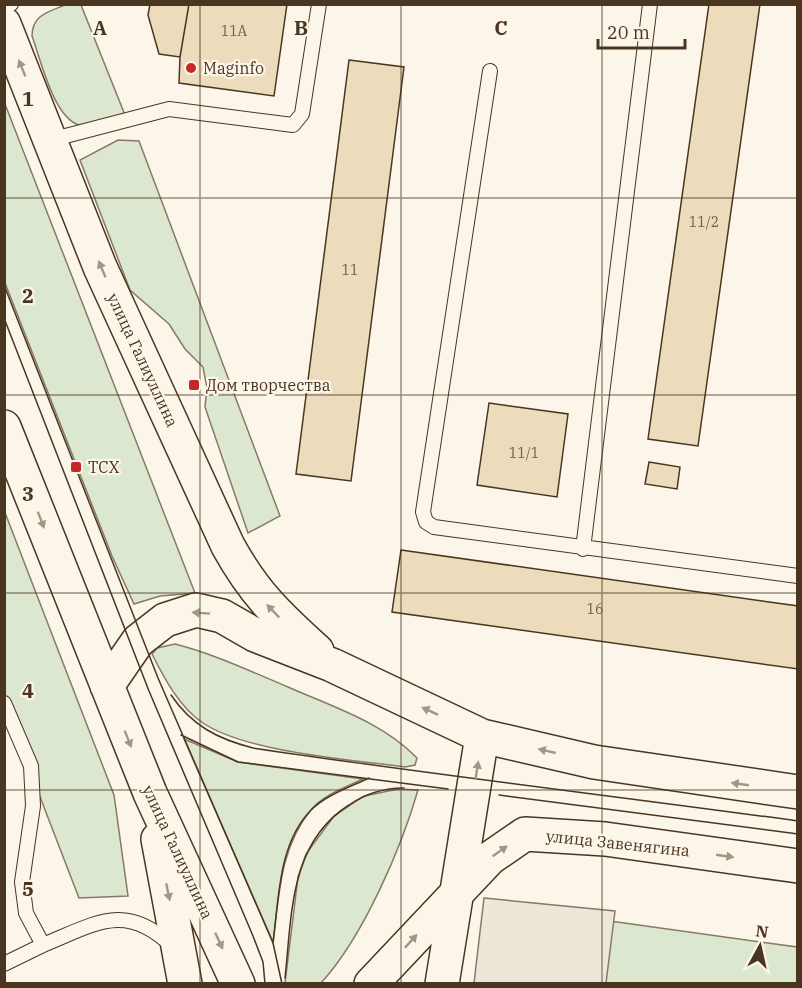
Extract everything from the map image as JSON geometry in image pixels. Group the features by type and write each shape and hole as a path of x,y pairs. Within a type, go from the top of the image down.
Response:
{"main road":[{"name":"улица Галиуллина","path":"4,24 100,267 228,546 247,580 272,611 332,665"},
{"name":"улица Галиуллина","path":"4,427 150,793 238,984"},
{"name":"улица Галиуллина","path":"107,686 138,641 165,620 196,610 222,616 255,635 332,665 482,736"},
{"path":"442,984 482,736 594,762 798,792"},
{"path":"150,793 183,969"},
{"name":"улица Завенягина","path":"458,890 490,858 525,834 605,839 798,866"},
{"path":"371,984 458,890"}],"lane":[{"path":"4,7 11,4"},
{"path":"50,140 169,109 288,125 297,123 302,114 319,4"},
{"path":"583,549 651,4"},
{"path":"490,71 423,517 434,527 583,549 798,576"},
{"path":"4,703 31,766 33,806 22,882 26,913 43,945"},
{"path":"4,964 97,923 120,920 139,922 158,933 183,969"}],"green space":[{"path":"65,5 81,5 125,115 84,126 74,123 57,103 50,90 32,36 35,23 42,15"},
{"path":"5,104 195,593 160,596 134,604 112,556 5,283"},
{"path":"118,140 139,141 280,516 248,533 205,407 207,388 203,367 185,349 169,324 130,290 80,160"},
{"path":"4,510 114,795 128,896 79,898 5,706"},
{"path":"175,644 232,663 356,716 403,745 417,758 415,765 405,767 329,758 272,748 222,733 203,723 187,709 173,692 152,654 157,648"},
{"path":"184,739 238,762 363,779 322,800 301,824 287,856 279,890 273,942"},
{"path":"398,789 418,790 402,839 366,917 337,964 321,983 285,983 298,877 306,854 334,816 364,796"},
{"path":"610,921 797,947 797,983 602,984"}],"shaded area":[{"path":"484,898 615,911 606,983 474,983"}],"building":[{"path":"150,4 189,4 180,57 159,54 148,15"},
{"path":"189,4 287,4 274,96 179,83 180,57"},
{"path":"709,4 760,4 698,446 648,439"},
{"path":"349,60 404,67 351,481 296,474"},
{"path":"489,403 568,414 557,497 477,485"},
{"path":"649,462 680,467 677,489 645,484"},
{"path":"401,550 798,606 798,669 392,612"}],"tram line":[{"path":"4,285 158,678 273,943 282,984"},
{"path":"4,318 149,691 253,936 263,962 265,984"},
{"path":"171,695 188,715 207,730 253,748 798,821"},
{"path":"181,735 238,762 448,789"},
{"path":"273,943 286,855 300,824 311,810 324,800 369,778"},
{"path":"285,978 297,882 304,860 315,839 329,821 355,801 382,790 404,788"},
{"path":"499,795 798,834"}],"place":[{"name":"Maginfo","path":"191,68"},
{"name":"Дом творчества","path":"194,385"},
{"name":"ТСХ","path":"76,467"}]}
